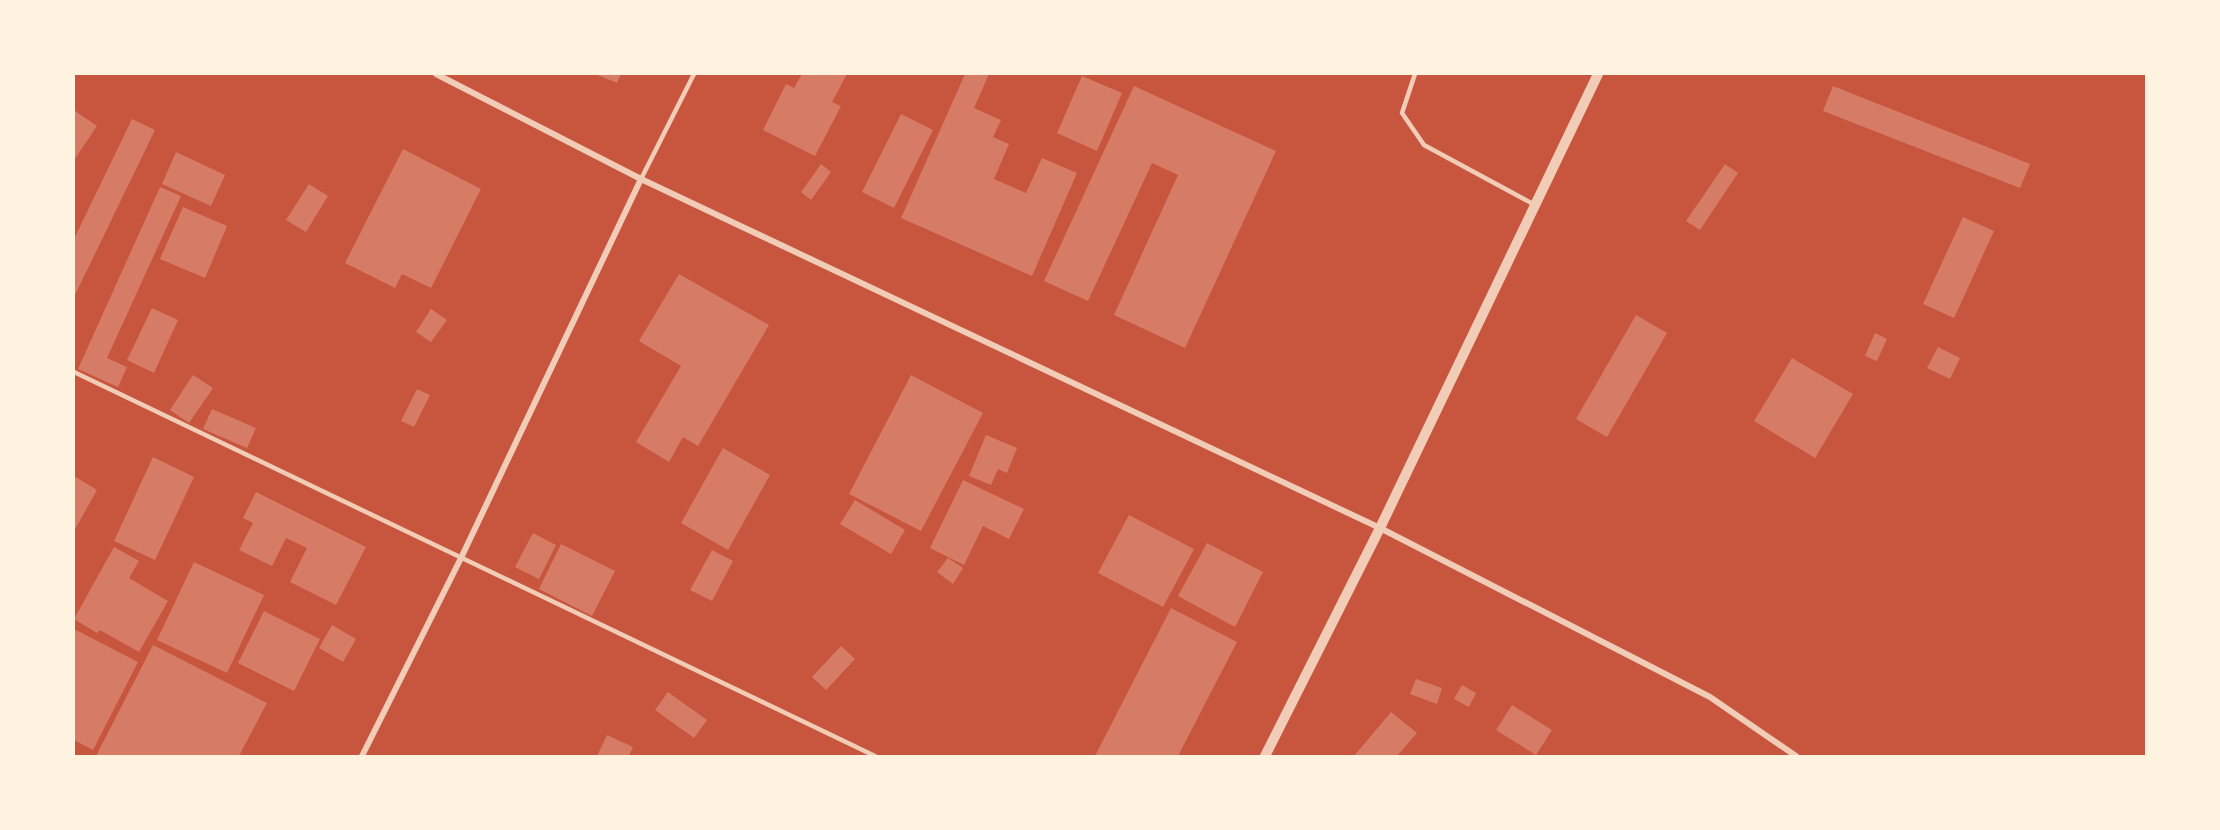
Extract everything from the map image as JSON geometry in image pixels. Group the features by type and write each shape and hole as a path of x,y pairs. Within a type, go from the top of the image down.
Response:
{"street":[{"path":"436,74 641,179 1380,528 1710,697 1796,756"},
{"path":"1265,756 1380,528 1598,74"},
{"path":"362,756 461,558 641,179"}],"lane":[{"path":"641,179 694,74"},
{"path":"1415,74 1402,113 1424,145 1535,205"},
{"path":"74,372 876,756"}],"building":[{"path":"595,74 621,74 617,83"},
{"path":"802,74 847,74 832,102 841,106 815,156 763,130 786,84 794,88"},
{"path":"965,74 989,74 974,108 1001,120 993,137 1009,144 994,179 1026,193 1042,158 1077,173 1032,276 901,218"},
{"path":"1082,76 1122,93 1097,151 1057,133"},
{"path":"1134,86 1276,151 1185,348 1114,315 1178,175 1152,163 1088,301 1044,281"},
{"path":"1833,86 2030,164 2020,188 1823,111"},
{"path":"74,110 97,126 74,160"},
{"path":"901,114 933,130 894,208 862,192"},
{"path":"132,119 155,130 74,297 74,239"},
{"path":"403,149 481,189 431,288 402,274 395,288 345,263"},
{"path":"176,152 225,175 211,206 162,184"},
{"path":"821,164 831,172 811,200 801,192"},
{"path":"1725,164 1738,173 1700,230 1686,221"},
{"path":"309,184 328,196 306,232 286,220"},
{"path":"160,187 181,196 107,358 127,367 118,387 78,369"},
{"path":"183,207 227,226 205,278 160,259"},
{"path":"1963,217 1994,231 1954,318 1923,304"},
{"path":"679,274 769,325 698,446 683,437 669,462 636,442 681,366 639,341"},
{"path":"152,308 178,320 154,373 127,360"},
{"path":"431,309 447,320 431,342 416,332"},
{"path":"1636,315 1667,333 1607,437 1576,419"},
{"path":"1875,333 1887,339 1877,361 1865,356"},
{"path":"1938,347 1960,358 1950,379 1927,368"},
{"path":"1792,358 1853,394 1815,458 1754,421"},
{"path":"193,375 213,388 189,423 170,410"},
{"path":"911,375 983,413 921,531 849,494"},
{"path":"417,389 430,395 414,427 401,421"},
{"path":"212,409 256,428 247,448 203,429"},
{"path":"986,435 1017,448 1007,473 998,469 991,485 969,476"},
{"path":"723,448 770,475 728,550 681,523"},
{"path":"153,457 194,477 155,560 114,541"},
{"path":"74,476 97,490 74,531"},
{"path":"963,480 1024,509 1009,539 983,526 964,565 930,548"},
{"path":"256,492 366,547 336,605 290,582 307,548 286,538 272,566 239,550 253,523 243,518"},
{"path":"855,500 905,530 891,554 840,524"},
{"path":"1129,515 1194,549 1163,607 1098,573"},
{"path":"533,533 556,545 539,579 515,567"},
{"path":"1207,543 1263,572 1235,627 1178,596"},
{"path":"561,544 615,571 592,616 539,589"},
{"path":"114,547 139,561 129,578 168,601 139,652 100,630 97,633 74,619"},
{"path":"712,550 733,561 712,601 690,590"},
{"path":"948,558 963,568 953,584 937,572"},
{"path":"194,562 264,595 227,673 157,640"},
{"path":"1171,608 1237,642 1178,756 1095,756"},
{"path":"264,611 320,639 294,691 238,663"},
{"path":"332,625 356,639 343,662 319,648"},
{"path":"74,629 138,662 93,750 74,740"},
{"path":"153,645 267,703 239,756 96,756"},
{"path":"841,646 855,659 826,690 812,677"},
{"path":"1416,679 1442,688 1437,704 1410,694"},
{"path":"1462,685 1476,693 1469,707 1454,699"},
{"path":"668,692 707,720 694,738 655,710"},
{"path":"1512,705 1552,730 1536,755 1496,730"},
{"path":"1391,712 1417,733 1397,756 1354,756"},
{"path":"607,735 633,747 629,756 597,756"}]}
